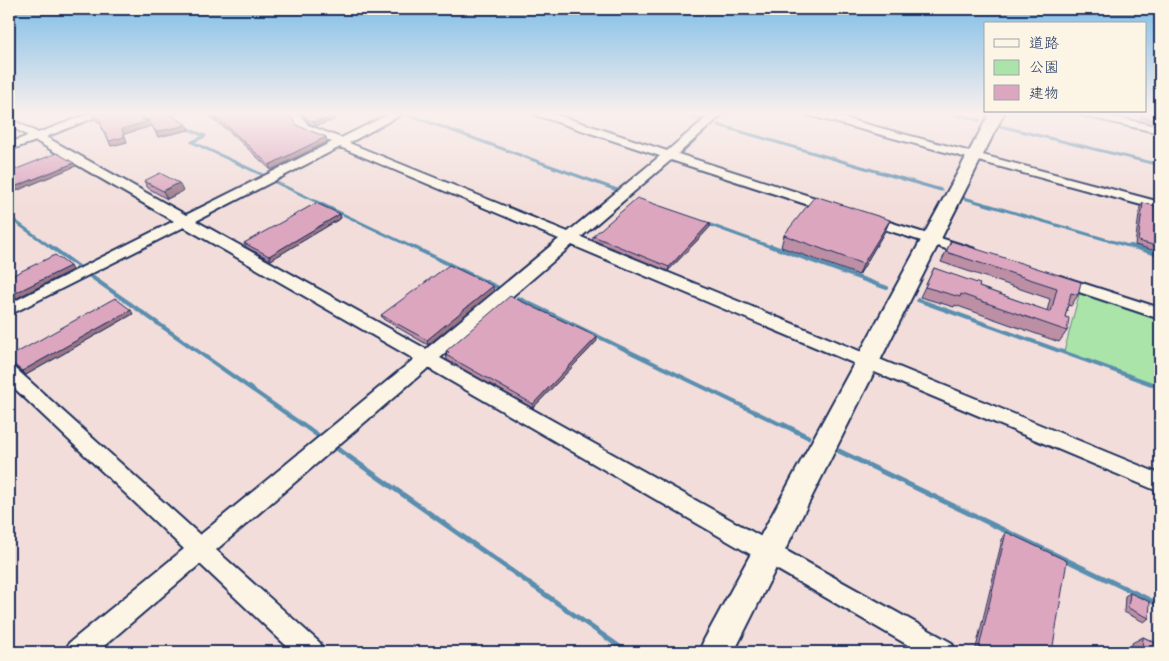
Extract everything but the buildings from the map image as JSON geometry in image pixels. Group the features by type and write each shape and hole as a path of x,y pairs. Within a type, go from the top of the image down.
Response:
{"street":[{"path":"49,144 943,652"},
{"path":"9,310 336,144"},
{"path":"344,144 1160,483"},
{"path":"635,144 985,257"},
{"path":"78,652 203,553 427,359 570,238 686,144"},
{"path":"927,144 1160,206"},
{"path":"716,652 980,144"},
{"path":"1050,278 1160,314"},
{"path":"9,374 311,652"}],"green space":[{"path":"1080,291 1160,318 1160,387 1064,352"}],"waterway":[{"path":"196,144 265,176"},
{"path":"489,144 620,191"},
{"path":"783,144 941,190"},
{"path":"1073,144 1160,165"},
{"path":"273,181 414,248"},
{"path":"964,198 1135,248"},
{"path":"9,217 52,248"},
{"path":"705,223 774,248"},
{"path":"50,246 79,267"},
{"path":"411,246 503,290"},
{"path":"771,246 887,288"},
{"path":"1131,246 1160,255"},
{"path":"89,275 304,426"},
{"path":"518,298 784,426"},
{"path":"918,300 1160,387"},
{"path":"302,424 323,439"},
{"path":"782,424 808,437"},
{"path":"338,449 627,652"},
{"path":"839,451 1160,605"}]}
